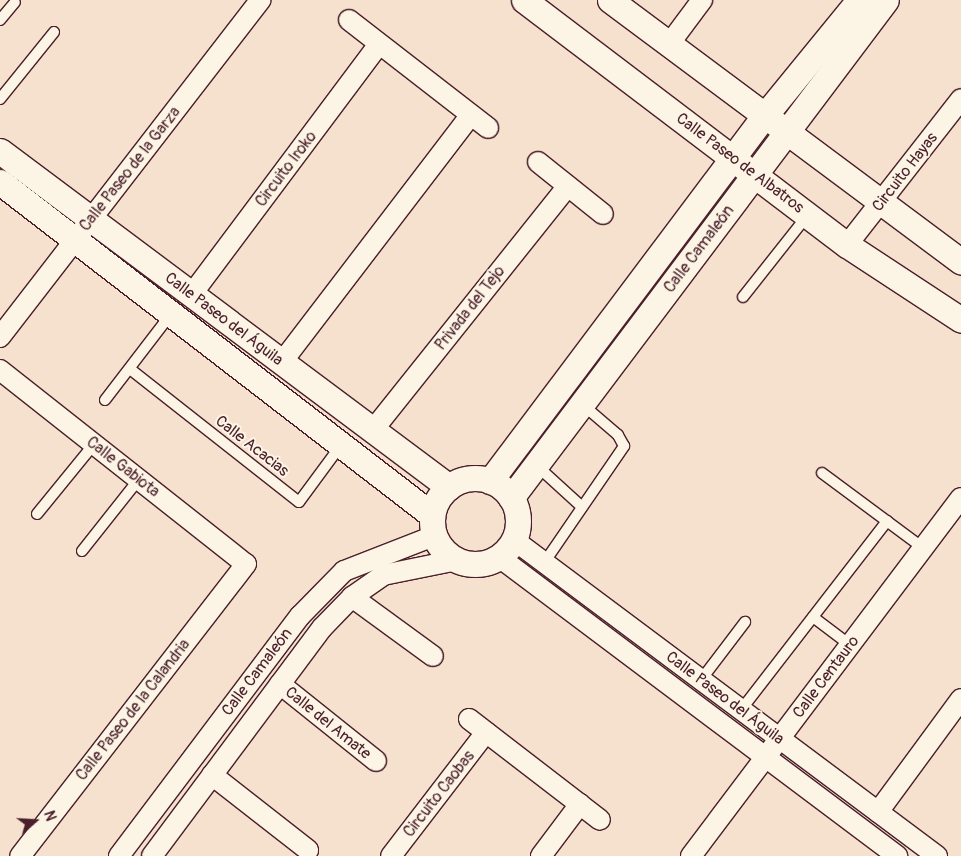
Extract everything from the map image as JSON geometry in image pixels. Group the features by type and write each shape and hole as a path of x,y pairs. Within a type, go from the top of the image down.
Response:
{"street":[{"name":"Calle Paseo de la Garza","path":"0,337 260,0"},
{"name":"Calle Paseo de Albatros","path":"524,0 848,245 961,320"},
{"path":"610,0 884,200 961,262"},
{"path":"670,44 702,0"},
{"name":"Calle Camaleón","path":"490,480 766,114 859,0"},
{"name":"Calle Camaleón","path":"511,498 886,0"},
{"path":"349,20 488,128"},
{"name":"Circuito Iroko","path":"192,294 380,44"},
{"name":"Circuito Hayas","path":"848,245 961,99"},
{"path":"282,362 471,115"},
{"name":"Calle Paseo del Águila","path":"0,151 449,487"},
{"path":"538,162 603,214"},
{"name":"Calle Paseo del Águila","path":"0,182 76,238 342,444 433,525"},
{"name":"Privada del Tejo","path":"373,430 568,186"},
{"name":"Calle Gabiota","path":"0,370 246,564"},
{"path":"468,478 490,480 511,498 518,519 506,549 478,564 457,560 433,525 449,487 468,478"},
{"name":"Calle Centauro","path":"691,856 961,498"},
{"name":"Calle Camaleón","path":"119,856 306,610 344,572 433,525"},
{"name":"Calle Paseo del Águila","path":"506,549 544,563 937,856"},
{"name":"Calle Paseo del Águila","path":"506,549 765,756 897,856"},
{"name":"Calle Camaleón","path":"152,856 322,628 352,597 383,575 457,560"},
{"name":"Calle Paseo de la Calandria","path":"20,856 246,564"},
{"path":"352,597 433,656"},
{"name":"Calle del Amate","path":"280,684 376,762"},
{"path":"878,812 961,699"},
{"path":"469,719 600,820"},
{"name":"Circuito Caobas","path":"391,856 486,732"},
{"path":"212,775 308,850"},
{"path":"540,856 580,804"}],"lane":[{"path":"0,20 15,2"},
{"path":"0,99 54,32"},
{"path":"743,297 808,215"},
{"path":"105,400 172,313"},
{"name":"Calle Acacias","path":"130,369 299,502 342,444"},
{"path":"544,563 624,446 618,435 582,404"},
{"path":"37,514 94,444"},
{"path":"536,465 582,507"},
{"path":"822,473 923,548"},
{"path":"82,551 138,479"},
{"path":"741,710 887,521"},
{"path":"813,617 850,645"},
{"path":"701,680 745,622"}]}
